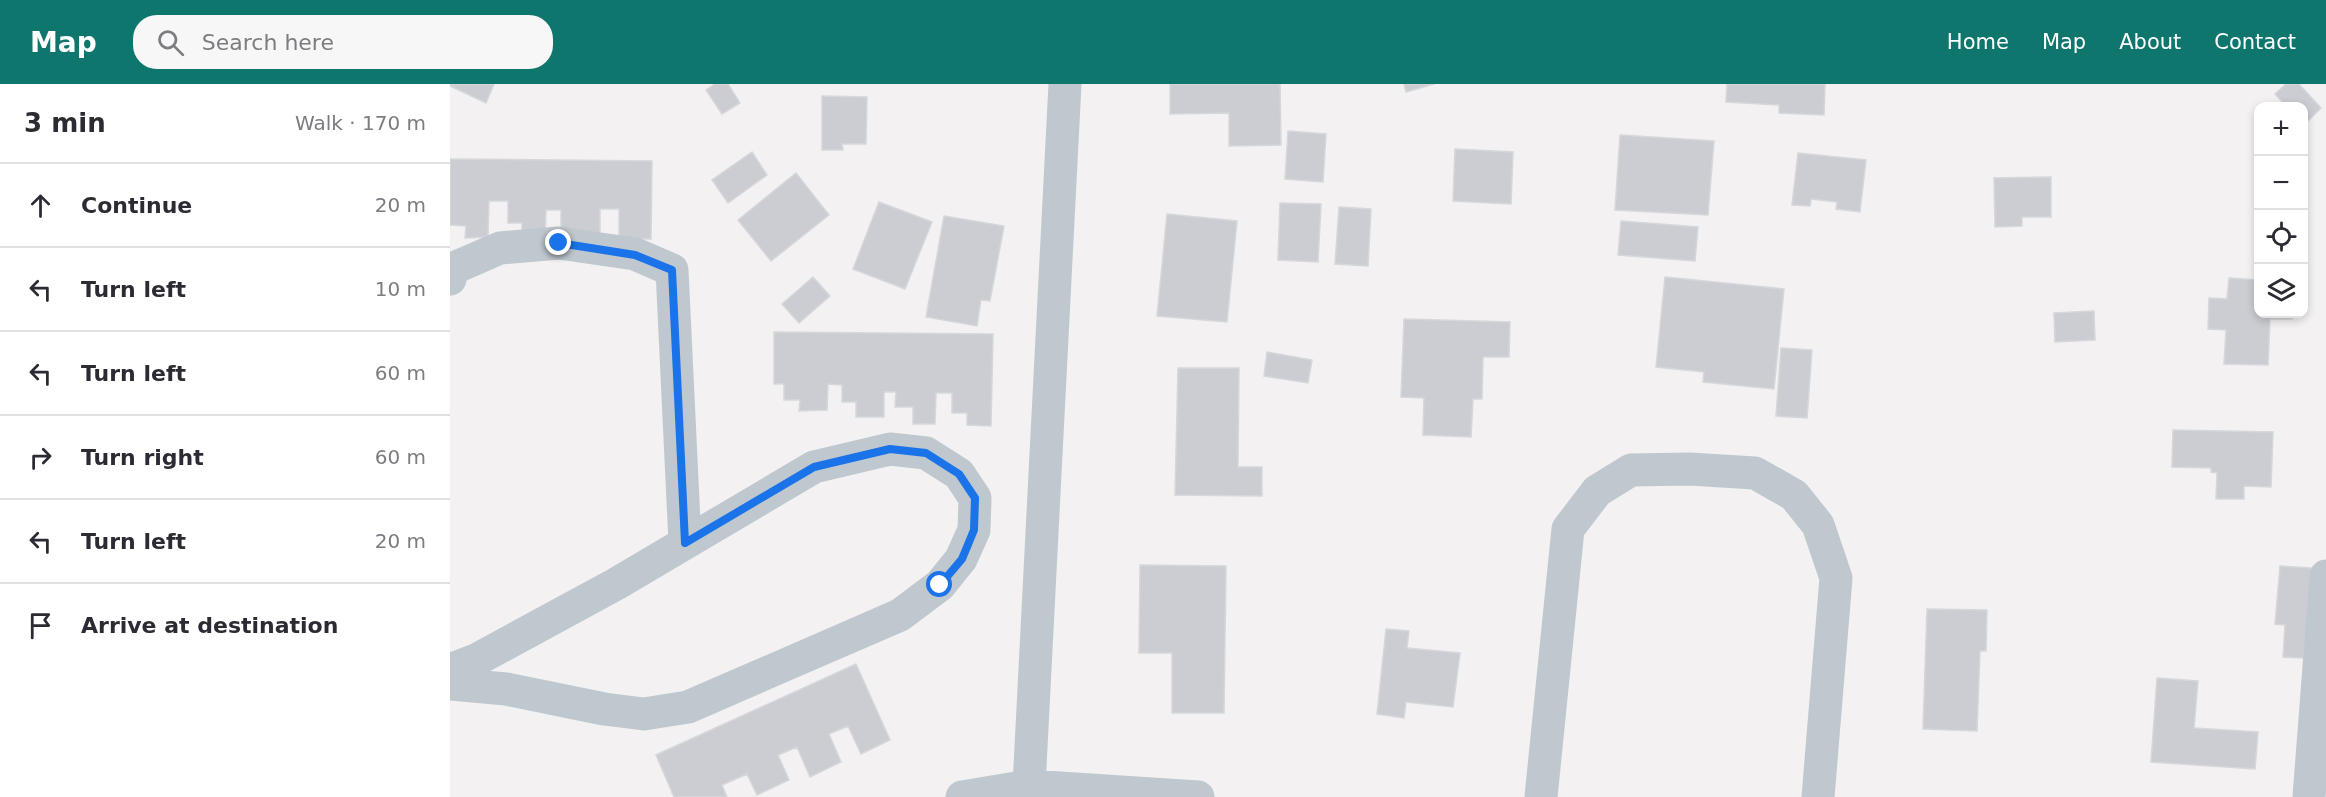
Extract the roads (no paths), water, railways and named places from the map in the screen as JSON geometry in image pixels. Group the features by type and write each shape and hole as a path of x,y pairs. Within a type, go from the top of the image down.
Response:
{"street":[{"path":"1029,786 1065,84"},
{"path":"450,279 453,269 500,248 559,243 635,255 672,270 685,543"},
{"path":"450,670 476,660 685,543 814,467 890,449 926,453 959,474 975,498 974,530 962,559 940,585 900,615 687,707 644,714 604,709 506,689 450,684"},
{"path":"1541,797 1568,529 1597,491 1631,470 1689,469 1755,473 1794,495 1818,525 1836,578 1818,797"},
{"path":"2309,797 2326,576"},
{"path":"962,797 1029,786 1198,797"}]}
